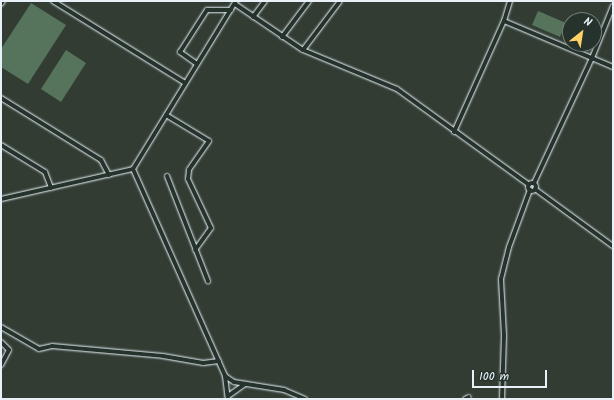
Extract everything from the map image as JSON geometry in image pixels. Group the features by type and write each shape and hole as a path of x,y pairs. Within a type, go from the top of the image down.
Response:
{"street":[{"path":"53,1 185,84"},
{"path":"254,17 265,1"},
{"path":"282,37 309,1"},
{"path":"454,132 504,21 510,1"},
{"path":"1,199 132,169 236,2 254,17 303,50 397,89 454,132 529,185 533,190 613,246"},
{"path":"303,50 337,2"},
{"path":"502,399 502,274 509,247 533,190 534,183 592,58 613,6"},
{"path":"197,64 180,52 207,10 231,10"},
{"path":"504,21 613,67"},
{"path":"1,98 101,160 108,175"},
{"path":"166,115 209,141 189,170 188,179 211,228 195,250"},
{"path":"1,145 45,172 50,188"},
{"path":"132,169 219,361 225,376 228,398"},
{"path":"167,176 208,281"},
{"path":"529,185 534,183"},
{"path":"1,327 39,349 52,346 163,356 203,363 219,361"},
{"path":"1,342 9,350 1,365"},
{"path":"225,376 246,384 284,390 305,399"},
{"path":"228,398 246,384"}],"green space":[{"path":"31,3 66,25 28,84 1,67 1,49"},
{"path":"538,11 562,21 562,32 560,37 532,25"},
{"path":"66,50 86,63 61,102 41,89"}]}
